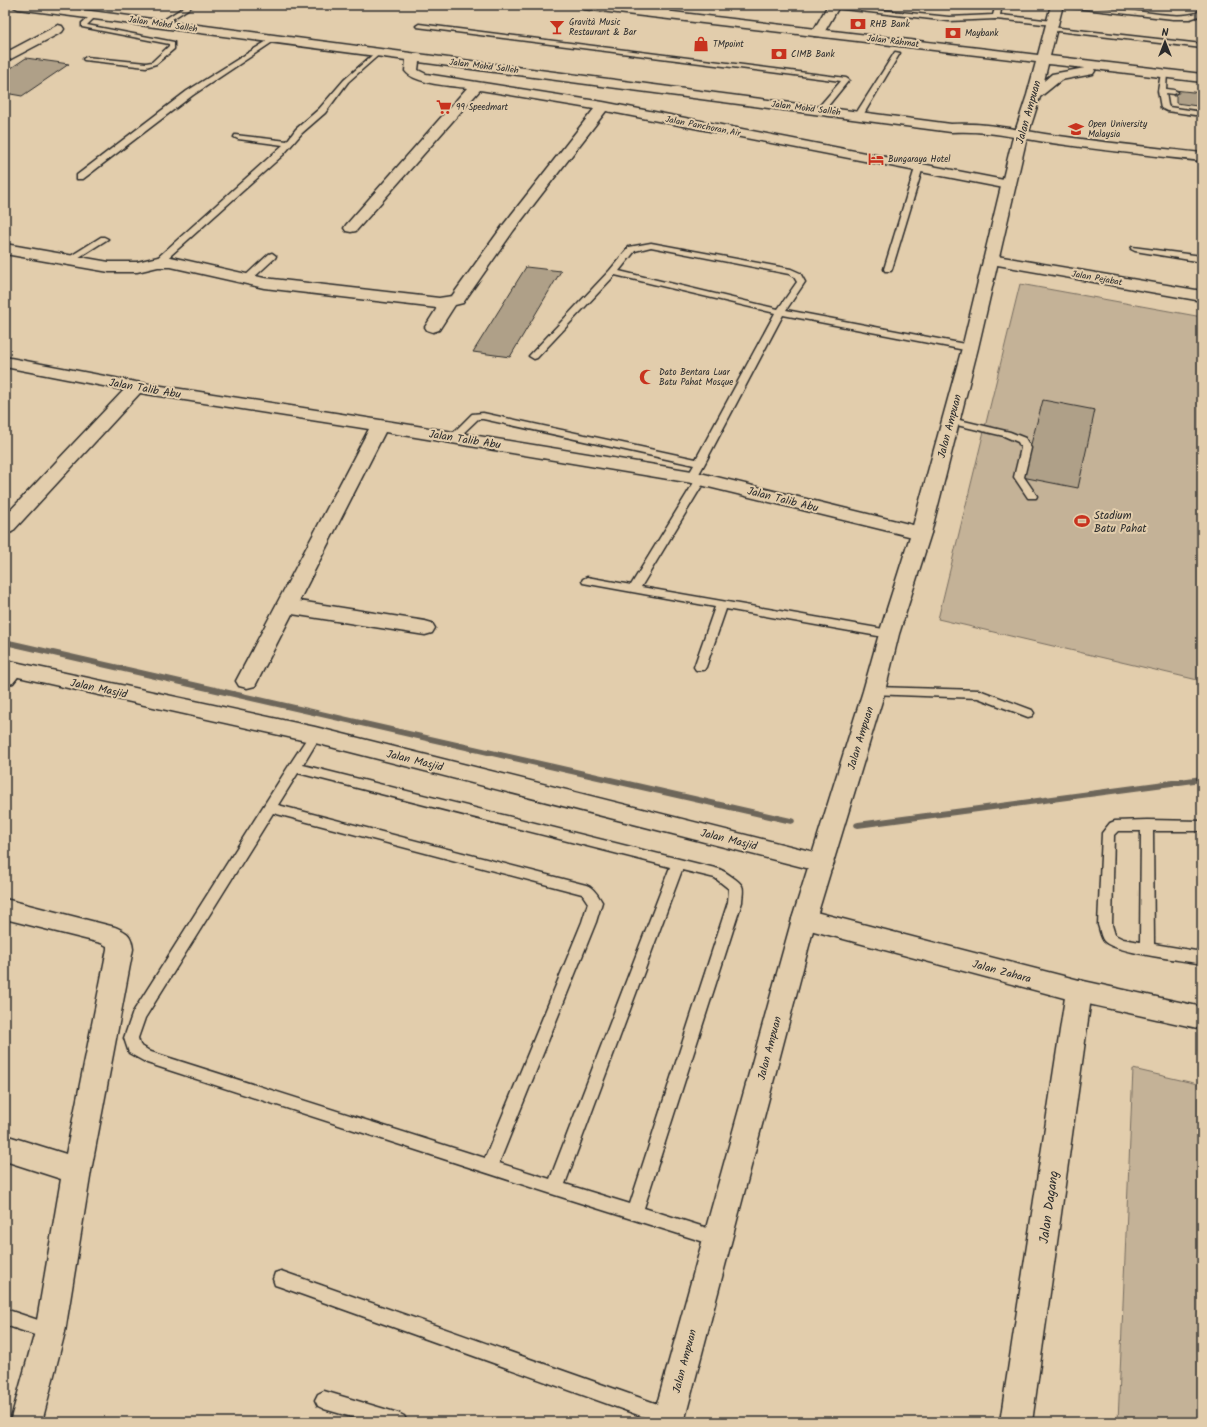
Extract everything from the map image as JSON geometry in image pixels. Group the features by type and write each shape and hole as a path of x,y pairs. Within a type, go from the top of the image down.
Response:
{"street":[{"name":"Jalan Mohd Salleh","path":"18,5 92,11 161,24 859,115 951,128 964,134 1043,138 1202,157"},
{"name":"Jalan Rahmat","path":"583,5 665,10 818,32 1202,70"},
{"path":"818,32 834,5"},
{"name":"Jalan Ampuan","path":"675,1420 717,1238 804,919 874,692 889,634 921,533 970,348 1021,137 1058,5"},
{"path":"5,58 58,29"},
{"name":"Jalan Rahmat","path":"1044,55 1202,78"},
{"name":"Jalan Panchoran Air","path":"413,57 411,71 415,74 603,106 1009,185"},
{"path":"1034,95 1057,77 1073,73 1095,70 1164,73"},
{"path":"351,228 477,85"},
{"path":"5,249 70,259 109,267 126,268 158,262 171,262 264,283 396,299 439,303 449,302 457,300 509,227 603,106"},
{"name":"Jalan Pejabat","path":"991,260 1202,296"},
{"path":"433,327 449,302"},
{"name":"Jalan Talib Abu","path":"5,362 136,387 454,437 698,473 921,533"},
{"path":"5,528 136,387"},
{"path":"247,681 380,425"},
{"path":"286,606 425,628"},
{"name":"Jalan Masjid","path":"8,671 315,735 822,863"},
{"path":"5,909 106,934 119,940 120,949 77,1171 50,1332 26,1422"},
{"name":"Jalan Zahara","path":"804,919 1079,991 1202,1018"},
{"name":"Jalan Dagang","path":"1016,1422 1079,991"},
{"path":"5,1148 77,1171"}],"lane":[{"path":"161,24 191,5"},
{"path":"780,5 790,5"},
{"path":"834,5 949,19 996,17 1202,46"},
{"path":"996,17 1000,5"},
{"path":"1066,5 1190,18 1200,14 1202,10"},
{"path":"86,59 146,66 154,63 171,49 172,46 172,43 164,41 84,26 92,11"},
{"path":"419,26 846,80 820,110"},
{"path":"80,177 190,93 274,39"},
{"path":"158,262 280,153 288,143 322,111 346,81 379,52"},
{"path":"859,115 897,53"},
{"path":"1164,73 1162,91 1164,106 1167,109 1202,114"},
{"path":"1162,91 1174,92"},
{"path":"238,137 288,143"},
{"path":"888,269 919,167"},
{"path":"70,259 104,239"},
{"path":"534,356 632,249 651,245 791,272 797,276 801,282 780,312 698,473 635,588"},
{"path":"1135,249 1202,259"},
{"path":"247,279 272,256"},
{"path":"612,272 780,312 970,348"},
{"path":"454,437 475,416 483,416 698,473"},
{"path":"950,422 1007,434 1022,440 1026,448 1019,477 1032,496"},
{"path":"587,580 889,634"},
{"path":"700,667 722,604"},
{"path":"874,692 979,694 1028,713"},
{"path":"315,735 138,1016 131,1038 134,1049 147,1057 489,1167 717,1238"},
{"path":"294,767 719,874 736,888 736,902 635,1212"},
{"path":"269,807 586,890 595,902 589,922 489,1167"},
{"path":"1147,825 1147,949"},
{"path":"1202,826 1115,826 1108,833 1105,925 1109,938 1120,944 1202,958"},
{"path":"556,1188 678,864"},
{"path":"281,1279 675,1420"},
{"path":"5,1317 50,1332"},
{"path":"324,1400 398,1422"}],"shaded area":[{"name":"Stadium Batu Pahat","path":"1020,284 1202,317 1202,681 938,619"},
{"path":"1133,1069 1202,1085 1202,1422 1118,1422"}],"building":[{"path":"26,58 69,64 22,96 5,93 5,72"},
{"path":"1174,90 1202,93 1202,99 1198,98 1197,106 1176,103 1176,96 1173,96"},
{"path":"526,267 561,271 510,357 473,352"},
{"path":"1043,400 1095,410 1078,488 1022,477"}],"waterway":[{"path":"5,642 791,821"},
{"path":"858,825 1202,779"}],"place":[{"name":"RHB Bank","path":"858,24"},
{"name":"Gravità Music Restaurant & Bar","path":"557,27"},
{"name":"Maybank","path":"953,33"},
{"name":"TMpoint","path":"701,44"},
{"name":"CIMB Bank","path":"779,54"},
{"name":"99 Speedmart","path":"444,107"},
{"name":"Open University Malaysia","path":"1076,129"},
{"name":"Bungaraya Hotel","path":"876,159"},
{"name":"Dato Bentara Luar Batu Pahat Mosque","path":"647,377"},
{"name":"Stadium Batu Pahat","path":"1082,521"}]}
